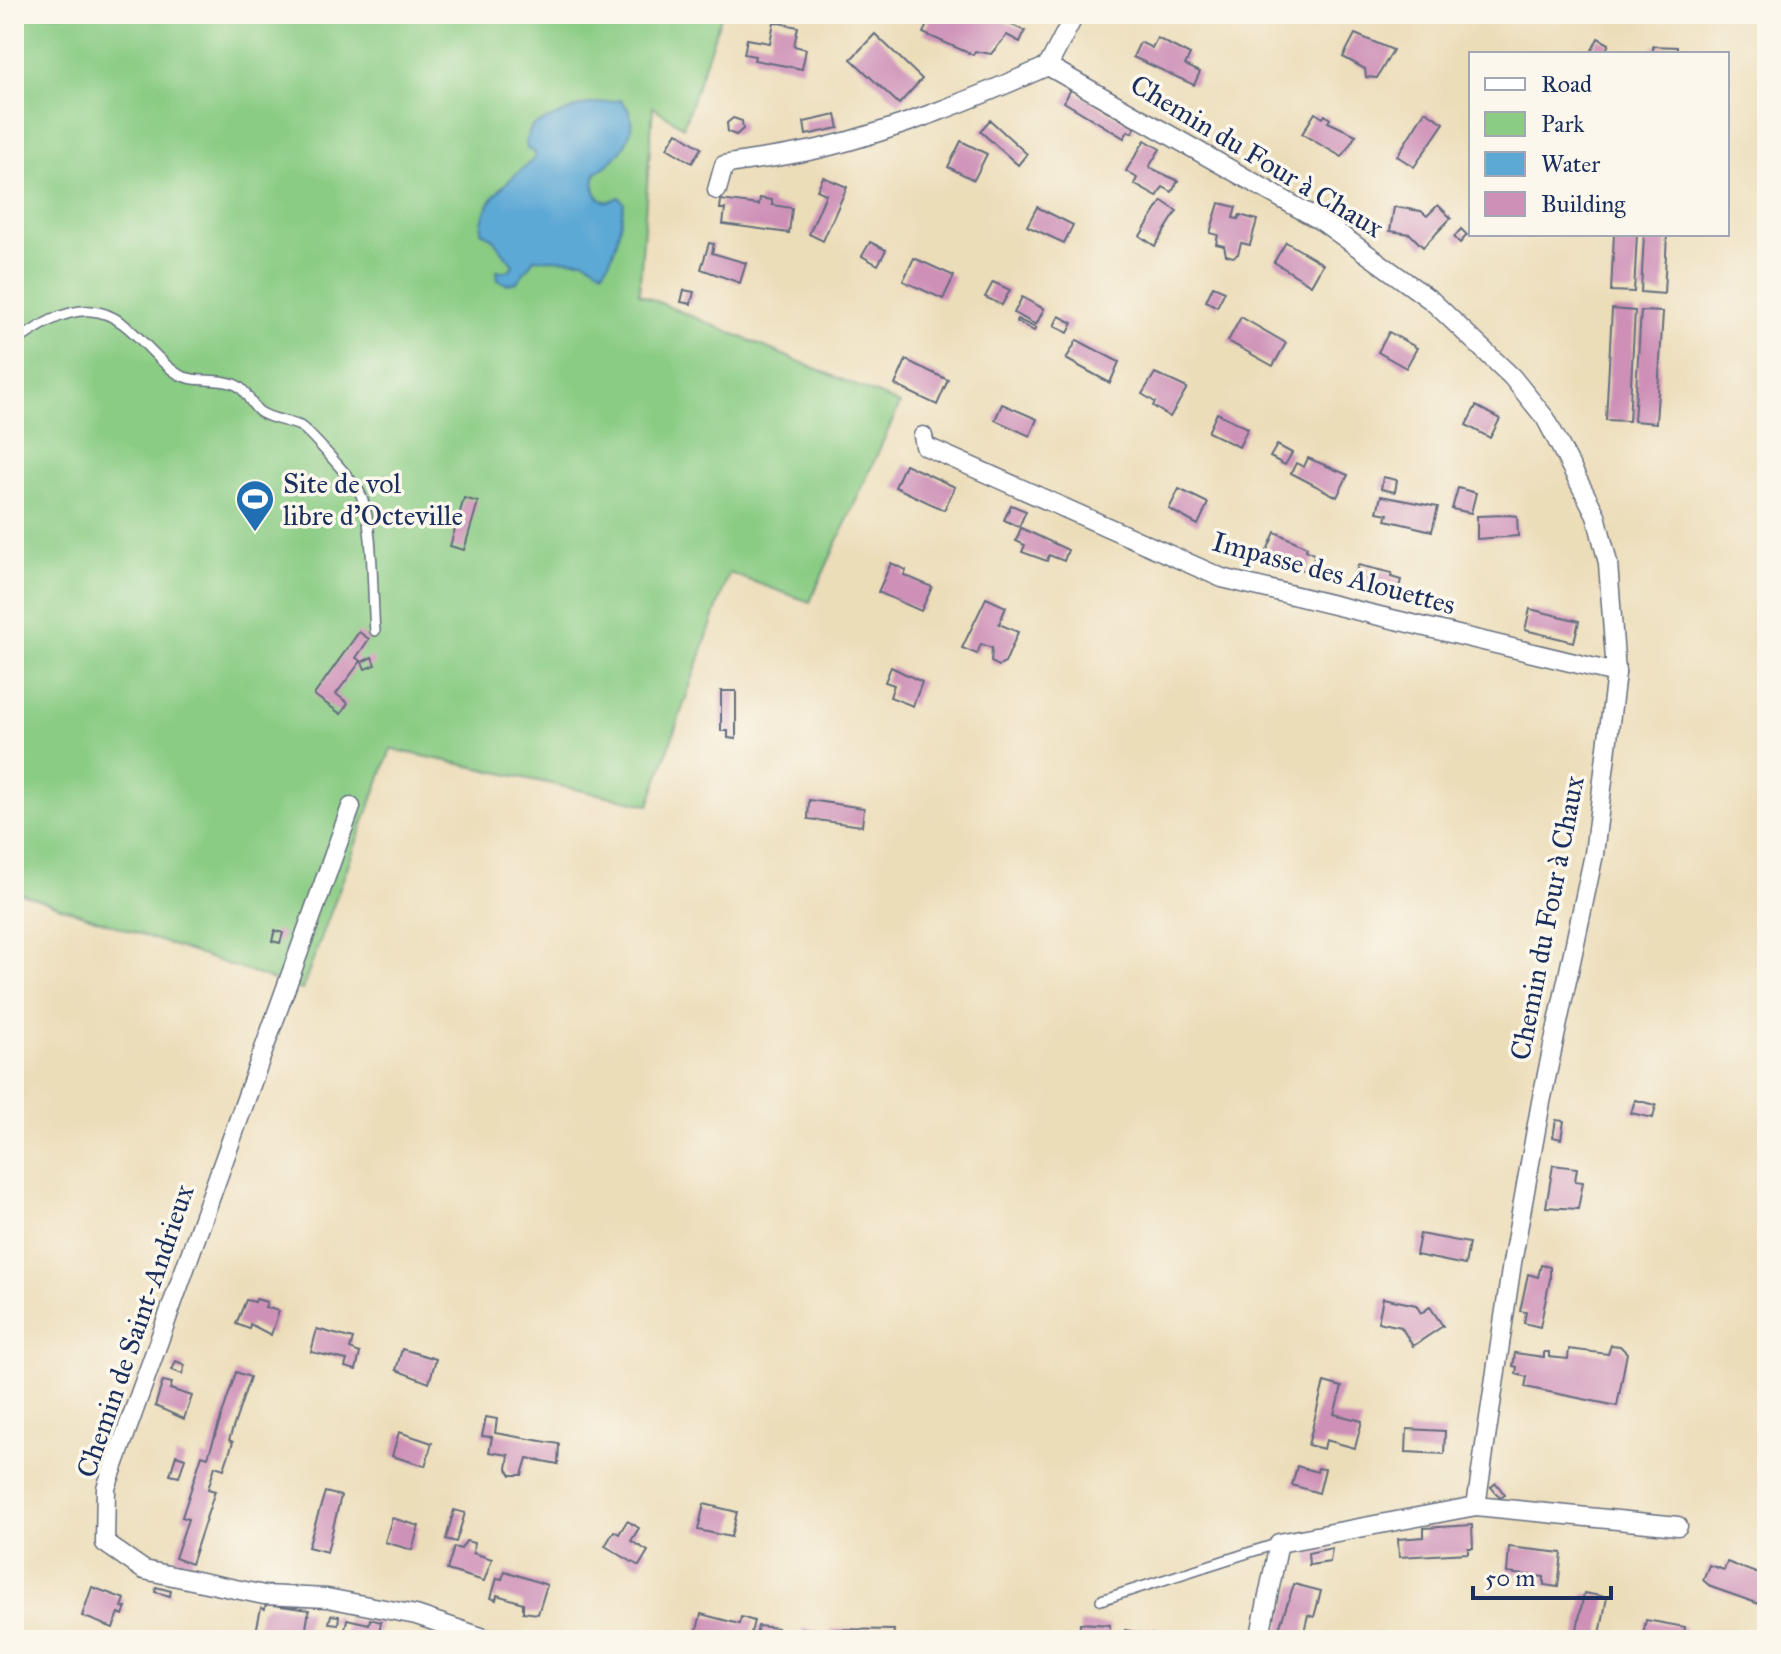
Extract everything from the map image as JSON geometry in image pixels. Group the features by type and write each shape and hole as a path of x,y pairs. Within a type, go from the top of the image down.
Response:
{"street":[{"path":"717,190 724,165 821,148 897,125 974,99 1048,66 1075,14"},
{"name":"Chemin du Four à Chaux","path":"1048,66 1323,222 1432,301 1512,377 1546,419 1596,515 1608,563 1616,673 1594,854 1541,1102 1512,1263 1476,1506"},
{"name":"Impasse des Alouettes","path":"923,436 925,446 1222,578 1616,673"},
{"name":"Chemin de Saint-Andrieux","path":"351,807 106,1488 105,1543 144,1570 252,1593 327,1598 416,1615 490,1640"},
{"path":"1259,1640 1279,1543 1476,1506 1678,1526"}],"lane":[{"path":"14,343 43,324 70,313 89,310 104,313 127,328 177,374 188,379 234,383 245,390 260,411 303,427 351,478 362,496 367,515 375,631"},
{"path":"1101,1600 1279,1543"}],"green space":[{"path":"14,14 722,14 683,127 653,107 639,294 900,404 810,602 729,573 649,805 391,749 302,990 14,891"}],"water":[{"path":"621,100 631,120 627,141 614,159 596,172 594,182 599,197 608,202 619,197 624,203 615,247 608,264 603,271 584,260 534,259 517,282 507,284 498,280 497,271 509,271 513,265 492,238 481,231 483,219 492,199 535,158 535,152 527,149 526,140 532,126 583,105"}],"building":[{"path":"932,14 989,14 1025,31 1020,42 1007,35 991,54 975,51 973,55 923,33"},
{"path":"774,22 798,27 794,46 806,49 802,69 754,60 755,56 744,54 747,39 770,43"},
{"path":"875,34 922,79 899,104 851,59"},
{"path":"1355,34 1393,50 1377,78 1366,77 1365,69 1343,57"},
{"path":"1157,38 1190,55 1185,65 1200,72 1194,85 1133,57 1140,42 1152,48"},
{"path":"1598,38 1609,44 1605,52 1591,52"},
{"path":"1653,46 1677,47 1677,52 1653,52"},
{"path":"1071,89 1135,128 1132,133 1128,131 1124,138 1064,102"},
{"path":"1425,111 1444,123 1414,167 1397,156"},
{"path":"1315,113 1323,118 1325,115 1330,119 1328,122 1356,135 1342,157 1302,134"},
{"path":"836,115 839,128 806,135 804,122"},
{"path":"733,118 742,121 743,129 736,135 728,132 727,123"},
{"path":"990,120 1027,154 1018,165 980,131"},
{"path":"677,132 701,148 692,163 667,148"},
{"path":"1145,140 1160,149 1149,167 1178,181 1172,192 1163,187 1157,197 1134,184 1137,178 1126,171"},
{"path":"961,141 987,154 974,180 948,167"},
{"path":"823,177 847,187 823,241 809,234 826,194 817,190"},
{"path":"760,198 772,200 772,205 792,208 789,233 723,224 725,209 720,209 721,200 759,205"},
{"path":"1162,201 1177,211 1155,246 1140,236"},
{"path":"1219,203 1236,207 1233,218 1238,219 1240,215 1257,220 1250,245 1241,243 1238,254 1233,257 1226,255 1224,246 1216,244 1218,235 1210,233"},
{"path":"1438,205 1451,218 1423,247 1410,234 1390,231 1394,207 1421,211 1427,216"},
{"path":"1037,207 1073,225 1064,243 1027,226"},
{"path":"1461,229 1467,235 1460,243 1454,237"},
{"path":"1614,236 1637,236 1634,292 1611,291"},
{"path":"1644,236 1667,236 1664,294 1641,292"},
{"path":"870,242 886,250 878,265 862,256"},
{"path":"1286,242 1323,264 1311,285 1274,262"},
{"path":"709,243 714,244 712,253 746,263 740,283 701,269"},
{"path":"914,258 954,276 943,299 903,281"},
{"path":"993,282 1010,290 1002,305 985,297"},
{"path":"1213,286 1225,291 1217,307 1206,301"},
{"path":"684,290 694,292 691,304 681,302"},
{"path":"1022,297 1044,309 1036,325 1014,313"},
{"path":"1612,309 1635,311 1629,421 1606,420"},
{"path":"1641,311 1663,312 1656,423 1634,421"},
{"path":"1059,316 1073,323 1068,333 1054,326"},
{"path":"1241,317 1286,343 1273,366 1228,341"},
{"path":"1017,319 1036,328 1034,331"},
{"path":"1389,332 1417,348 1406,368 1378,352"},
{"path":"1077,340 1119,362 1110,383 1066,359"},
{"path":"906,360 948,380 937,405 895,385"},
{"path":"1155,373 1187,388 1170,417 1142,394"},
{"path":"1002,404 1037,419 1030,436 995,420"},
{"path":"1476,406 1500,419 1490,438 1466,425"},
{"path":"1217,413 1248,428 1239,447 1208,432"},
{"path":"1277,445 1292,453 1285,465 1270,457"},
{"path":"1308,458 1348,475 1337,497 1291,473 1296,463 1304,467"},
{"path":"905,464 955,487 944,510 895,487"},
{"path":"1383,477 1397,480 1395,492 1381,489"},
{"path":"1458,488 1476,493 1471,513 1452,509"},
{"path":"1179,489 1208,503 1198,525 1169,509"},
{"path":"1381,496 1438,507 1432,531 1386,520 1388,514 1377,512"},
{"path":"464,498 478,502 464,550 450,546"},
{"path":"1011,505 1026,511 1019,527 1004,520"},
{"path":"1477,516 1517,516 1518,536 1477,539"},
{"path":"1021,528 1068,550 1064,561 1049,555 1047,561 1022,552 1025,545 1016,541"},
{"path":"1275,532 1307,547 1306,550 1315,555 1307,572 1266,553"},
{"path":"891,563 906,570 904,575 932,587 921,611 878,592"},
{"path":"1358,565 1392,573 1391,577 1401,580 1396,599 1352,588"},
{"path":"986,598 1006,607 999,624 1018,632 1005,663 999,666 991,662 992,648 981,644 977,654 962,648"},
{"path":"1530,609 1579,621 1574,642 1525,630"},
{"path":"359,632 369,639 356,658 361,661 336,694 348,703 341,714 314,695"},
{"path":"372,657 375,665 365,669 362,662"},
{"path":"891,667 922,682 913,706 890,697 894,685 885,682"},
{"path":"721,691 736,691 736,739 728,738 728,731 721,731"},
{"path":"809,800 864,808 862,826 808,819"},
{"path":"275,930 283,933 280,943 272,941"},
{"path":"1635,1100 1656,1105 1653,1118 1631,1113"},
{"path":"1556,1120 1564,1121 1561,1139 1553,1137"},
{"path":"1553,1165 1577,1168 1575,1181 1583,1182 1578,1209 1546,1207"},
{"path":"1420,1234 1469,1243 1465,1265 1416,1255"},
{"path":"1541,1265 1550,1267 1550,1279 1540,1327 1524,1323 1526,1312 1520,1311 1528,1274 1538,1277"},
{"path":"1383,1298 1416,1305 1421,1313 1430,1307 1443,1326 1413,1346 1401,1327 1378,1322"},
{"path":"256,1299 267,1302 265,1307 279,1311 271,1335 250,1324 249,1329 236,1324 246,1300 255,1302"},
{"path":"317,1329 353,1339 350,1349 360,1353 356,1370 345,1367 347,1360 311,1352"},
{"path":"1611,1345 1620,1346 1627,1353 1617,1406 1525,1387 1527,1377 1516,1374 1517,1367 1513,1366 1515,1353 1544,1357 1544,1352 1549,1352 1549,1357 1568,1359 1569,1349 1608,1354"},
{"path":"402,1349 436,1359 429,1383 396,1370"},
{"path":"176,1361 185,1365 182,1374 172,1370"},
{"path":"236,1372 250,1377 229,1440 233,1442 224,1469 215,1466 208,1489 215,1491 191,1564 175,1558 188,1519 182,1517 202,1455 208,1457"},
{"path":"163,1381 172,1383 170,1389 192,1396 184,1419 155,1406"},
{"path":"1324,1382 1342,1387 1334,1414 1362,1421 1355,1448 1326,1440 1324,1449 1308,1445"},
{"path":"486,1417 497,1419 495,1433 559,1444 558,1464 527,1458 522,1475 511,1475 507,1469 509,1455 489,1452 492,1437 482,1436"},
{"path":"1407,1429 1445,1431 1444,1454 1406,1452"},
{"path":"399,1432 432,1443 425,1466 392,1456"},
{"path":"176,1455 185,1458 179,1477 170,1475"},
{"path":"1297,1466 1317,1472 1318,1468 1325,1469 1319,1493 1292,1485"},
{"path":"1496,1483 1505,1495 1500,1498 1491,1487"},
{"path":"325,1492 341,1496 327,1552 308,1547"},
{"path":"704,1504 737,1512 731,1537 698,1530"},
{"path":"454,1510 465,1513 456,1542 446,1539"},
{"path":"392,1518 419,1526 412,1550 385,1542"},
{"path":"627,1521 639,1528 631,1541 648,1551 639,1566 605,1546 614,1531 619,1534"},
{"path":"1472,1525 1473,1548 1468,1548 1468,1553 1399,1557 1398,1539 1424,1537 1424,1528"},
{"path":"466,1541 474,1543 473,1553 492,1559 484,1581 447,1570 454,1547 461,1549"},
{"path":"1509,1547 1562,1553 1558,1587 1544,1585 1544,1577 1507,1573"},
{"path":"1332,1548 1330,1562 1309,1565 1308,1553"},
{"path":"1727,1562 1764,1576 1761,1585 1766,1586 1759,1604 1711,1587 1703,1580 1709,1565 1724,1570"},
{"path":"505,1571 547,1585 538,1614 523,1612 523,1603 497,1595 496,1600 491,1598 497,1578 502,1579"},
{"path":"1294,1584 1321,1591 1314,1617 1308,1615 1302,1640 1275,1640"},
{"path":"92,1587 125,1599 122,1607 126,1608 123,1615 119,1613 113,1628 82,1616"},
{"path":"156,1587 171,1591 170,1596 155,1592"},
{"path":"1584,1593 1607,1597 1599,1640 1575,1640"},
{"path":"266,1604 309,1610 304,1640 256,1632 261,1608 265,1609"},
{"path":"701,1614 739,1624 741,1617 754,1621 749,1640 695,1638"},
{"path":"331,1615 339,1616 338,1624 329,1623"},
{"path":"347,1619 369,1624 370,1619 381,1622 378,1640 343,1640"},
{"path":"1646,1620 1685,1627 1683,1640 1642,1640"},
{"path":"1080,1623 1110,1625 1109,1640 1079,1640"},
{"path":"758,1626 777,1628 775,1640 755,1640"},
{"path":"802,1628 821,1631 820,1640 800,1640"},
{"path":"831,1629 894,1630 893,1640 831,1640"},
{"path":"1125,1630 1155,1635 1154,1640 1123,1640"}],"place":[{"name":"Site de vol libre d'Octeville","path":"255,533"}]}
